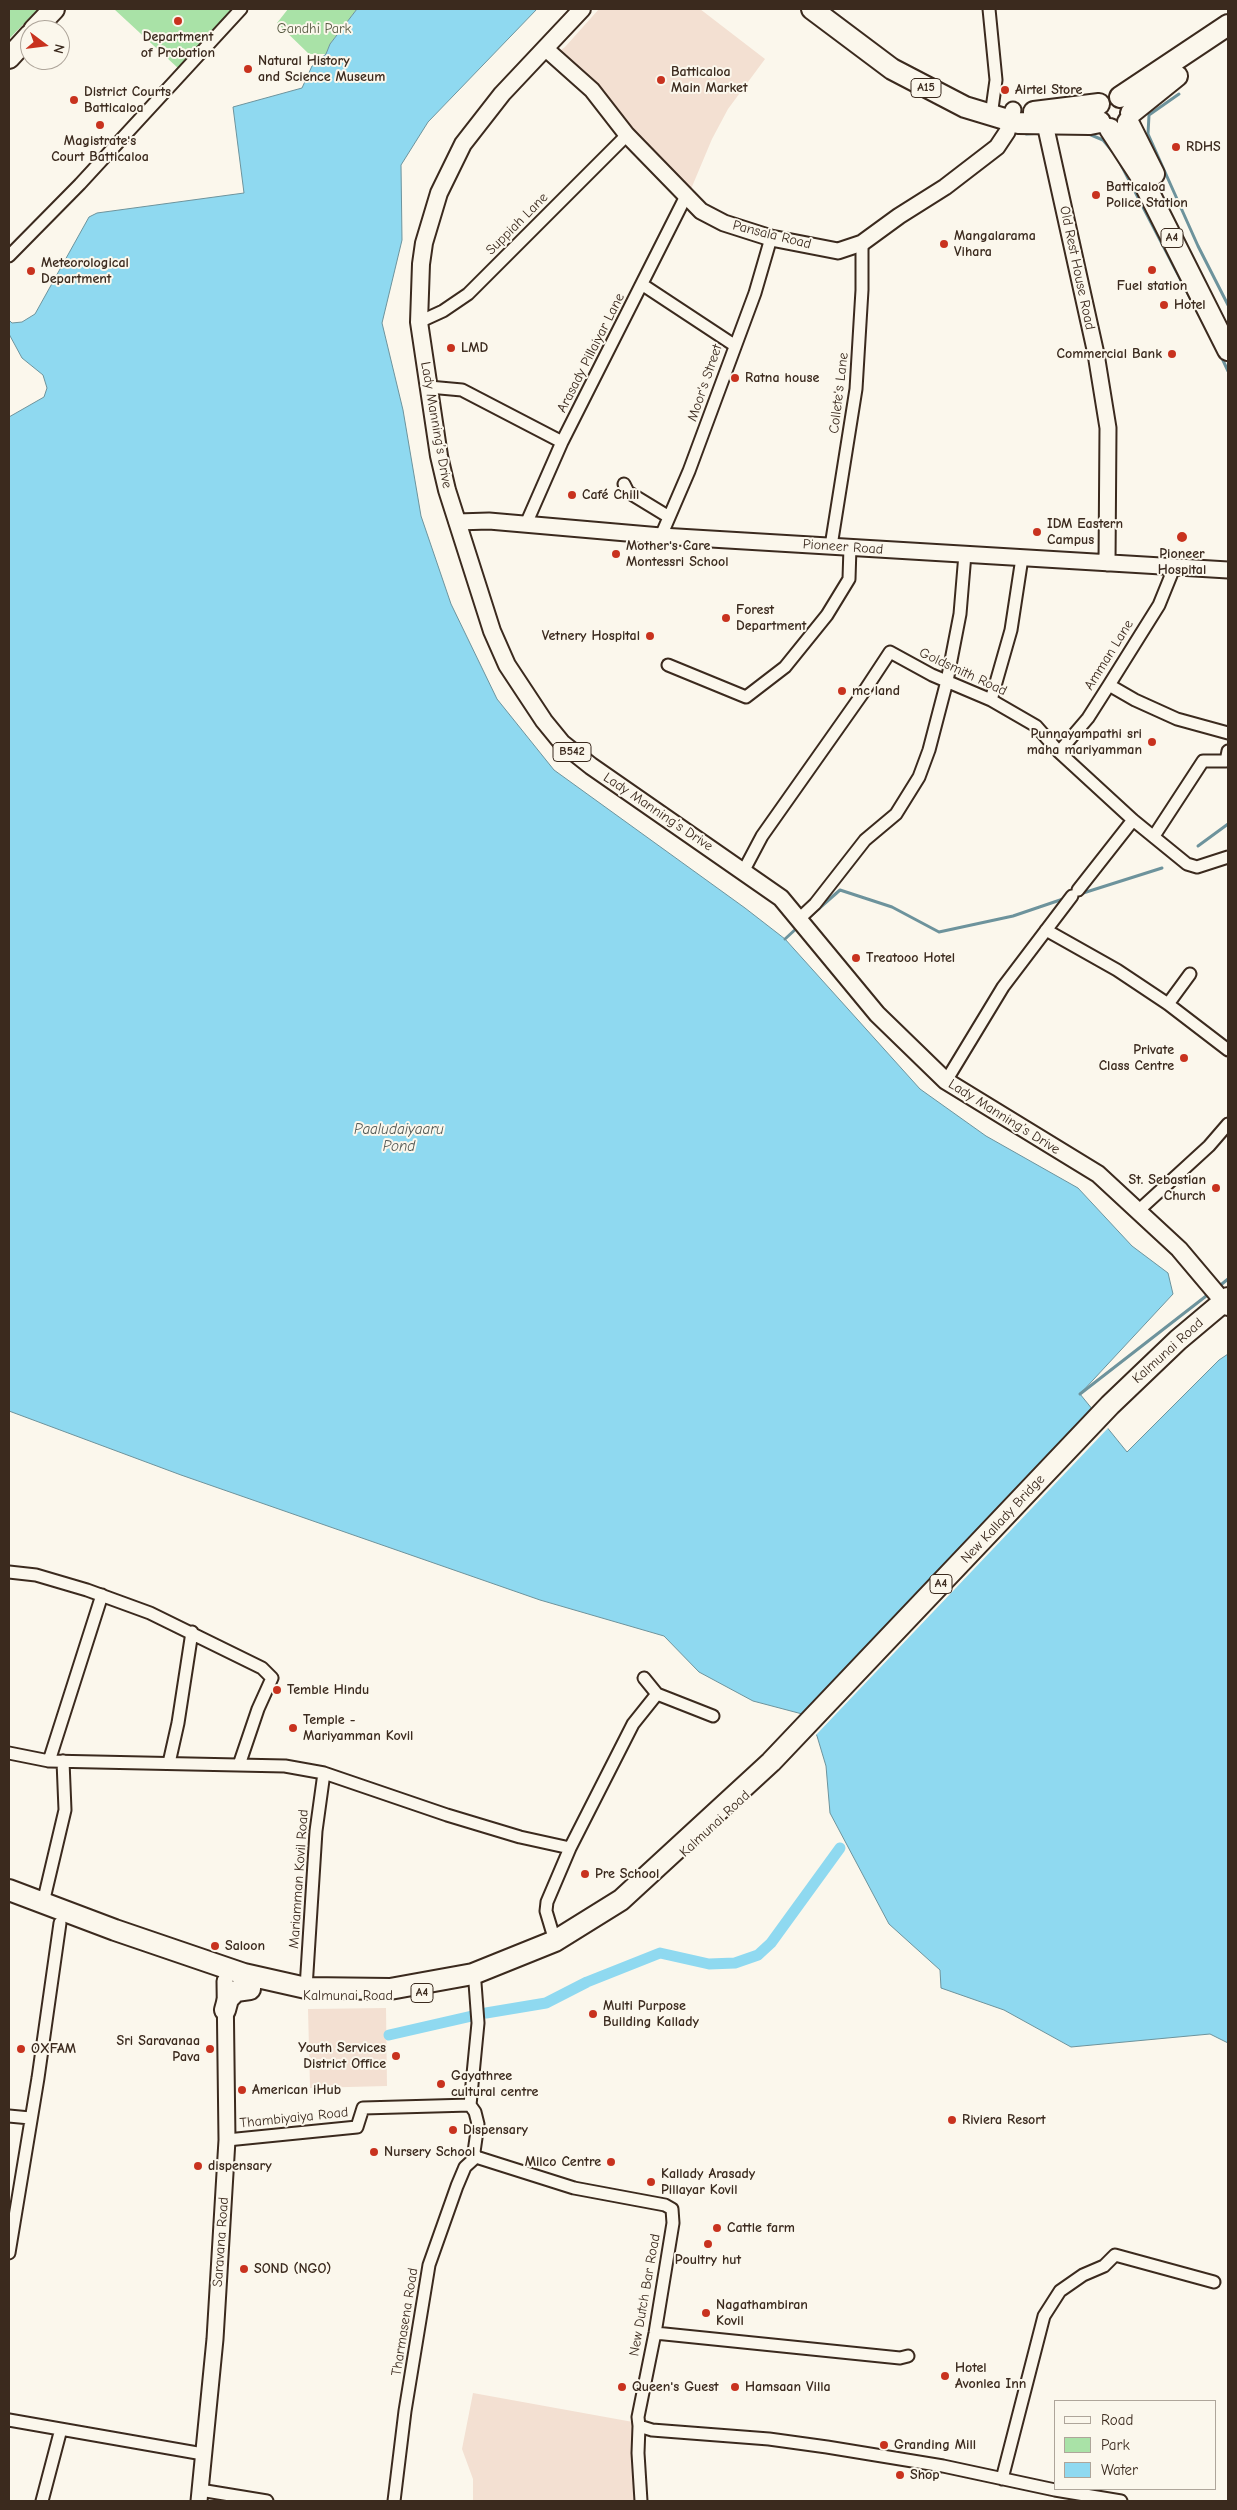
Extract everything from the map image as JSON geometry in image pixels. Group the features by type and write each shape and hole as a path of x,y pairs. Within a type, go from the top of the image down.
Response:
{"highway":[{"path":"44,20 54,9"},
{"name":"A15","path":"812,9 892,69 943,98 1045,124 1090,124 1115,114 1228,25"},
{"name":"A15","path":"831,9 892,56 943,85 1002,113 1115,114"},
{"path":"1115,114 1168,82 1228,40"},
{"path":"9,58 20,46"},
{"name":"A4","path":"1115,114 1228,322"},
{"name":"A4","path":"1115,114 1140,175 1228,350"},
{"name":"Kalmunai Road","path":"1113,1407 1224,1306"},
{"name":"New Kallady Bridge","path":"774,1765 1113,1407"},
{"name":"Kalmunai Road","path":"9,1890 244,1974 306,1988 390,1989 474,1979 555,1941 621,1900 648,1879 774,1765"},
{"name":"Kalmunai Road","path":"9,1904 250,1989 303,1996 363,1998 404,1996 474,1979 537,1960 590,1932 628,1906 774,1765"},
{"path":"225,2010 228,1999 236,1991 250,1989"}],"main road":[{"name":"Lady Manning’s Drive","path":"582,9 502,94 463,144 439,192 424,243 421,264 419,322 439,456 457,522 492,631 507,665 556,736 591,766 744,870 781,898 877,1014 946,1082 1098,1174 1179,1249 1206,1279 1212,1299 1224,1306"}],"street":[{"path":"9,256 80,184 241,9"},
{"path":"989,9 1002,113"},
{"name":"Pansala Road","path":"546,49 592,90 628,136 701,211 724,223 771,238 838,251 862,243 944,187 997,147 1007,132 1002,113"},
{"name":"Old Rest House Road","path":"1045,124 1096,354 1108,428 1107,563"},
{"name":"Suppiah Lane","path":"419,322 442,311 468,294 628,136"},
{"name":"Arasady Pillaiyar Lane","path":"526,524 562,442 643,285 686,196"},
{"name":"Moor's Street","path":"661,536 689,471 734,345 755,293 771,238"},
{"name":"Collete's Lane","path":"830,546 856,389 862,308 862,243"},
{"path":"643,285 734,345"},
{"path":"429,387 462,390 562,442"},
{"path":"624,484 628,492 669,517"},
{"name":"Pioneer Road","path":"457,522 489,521 661,536 1228,570"},
{"path":"668,664 746,697 785,667 826,615 849,579 850,547"},
{"path":"799,919 814,904 865,840 896,814 919,777 929,750 947,681 960,614 965,554"},
{"path":"991,700 1011,630 1022,558"},
{"name":"Amman Lane","path":"1059,752 1088,718 1159,605 1174,568"},
{"name":"Goldsmith Road","path":"744,870 762,836 890,652 932,675 991,700 1036,726 1059,752 1133,820 1187,864 1197,867 1228,857"},
{"path":"1109,685 1135,700 1177,719 1228,733"},
{"path":"1154,836 1203,761 1226,761 1228,751"},
{"path":"946,1082 1003,987 1133,820"},
{"path":"1046,930 1117,970 1168,1004 1228,1050"},
{"path":"1168,1004 1190,974"},
{"path":"1138,1211 1208,1146 1228,1124"},
{"path":"9,1572 36,1575 102,1595 192,1632 262,1668 272,1678 258,1710 239,1765"},
{"path":"49,1761 102,1595"},
{"path":"169,1763 178,1723 192,1632"},
{"path":"644,1678 657,1694 713,1716"},
{"path":"555,1941 546,1911 547,1902 570,1848 633,1724 657,1694"},
{"path":"9,1753 49,1761 285,1766 324,1773 447,1815 520,1837 570,1848"},
{"path":"44,1903 65,1810 63,1761"},
{"name":"Mariamman Kovil Road","path":"306,1988 316,1831 324,1773"},
{"path":"9,2253 38,2078 60,1923"},
{"path":"474,1979 478,2023 470,2105 475,2112 478,2124 474,2152 476,2157"},
{"name":"Saravana Road","path":"199,2496 215,2339 227,2140 225,1981"},
{"name":"Thambiyaiya Road","path":"227,2140 357,2127 363,2108 470,2105"},
{"path":"9,2116 30,2118"},
{"name":"New Dutch Bar Road","path":"476,2157 574,2188 665,2205 672,2210 672,2223 655,2332 638,2417 641,2501"},
{"name":"Tharmasena Road","path":"394,2501 405,2411 429,2265 462,2173 465,2167 476,2157"},
{"path":"1002,2479 1044,2316 1060,2292 1083,2275 1104,2266 1115,2255 1214,2282"},
{"path":"655,2332 900,2358 908,2356"},
{"path":"9,2420 203,2454"},
{"path":"639,2426 652,2430 769,2439 827,2447 943,2466 1054,2489"},
{"path":"42,2501 61,2429"},
{"path":"1062,2490 1122,2501"},
{"path":"199,2496 267,2501"}],"shaded area":[{"name":"Batticaloa Main Market","path":"599,9 700,9 765,59 728,109 712,139 691,189 645,141 548,60 565,47"},
{"path":"386,2008 387,2086 310,2088 308,2009"},
{"path":"473,2393 633,2422 635,2501 473,2501 473,2479 462,2449"}],"green space":[{"path":"9,9 38,9 27,20 20,20 20,28 9,39"},
{"path":"114,9 233,9 179,69"},
{"name":"Gandhi Park","path":"288,9 357,9 330,44 326,54 309,54 277,23"}],"water":[{"name":"Paaludaiyaaru Pond","path":"357,9 537,9 428,122 401,165 402,240 382,323 403,410 421,516 451,604 497,699 554,770 785,939 920,1089 986,1136 1078,1188 1132,1246 1168,1273 1173,1294 1080,1394 1127,1452 1219,1360 1228,1354 1228,2043 1210,2034 1071,2047 1004,2010 941,1988 940,1970 889,1924 830,1813 826,1766 817,1736 806,1715 753,1701 699,1672 664,1636 540,1600 181,1475 9,1411 9,417 44,397 47,388 43,375 22,358 9,334 9,320 12,323 22,322 35,314 89,217 97,213 244,193 233,107 302,88 312,66 326,54 330,44"}],"pier":[{"path":"1097,1411 1110,1426 815,1736 806,1719"}],"waterway":[{"path":"1179,94 1149,115 1148,134 1198,246 1228,305"},
{"path":"1084,132 1103,140 1113,152"},
{"path":"1026,134 1042,133"},
{"path":"1118,159 1199,315"},
{"path":"1220,354 1228,371"},
{"path":"1198,846 1228,824"},
{"path":"1080,894 1162,868"},
{"path":"807,919 840,890 892,907 939,932 1013,916 1066,898"},
{"path":"785,939 798,927"},
{"path":"1217,1288 1228,1279"},
{"path":"1080,1394 1210,1293"},
{"path":"486,2013 546,2003 587,1982 660,1953 709,1964 735,1963 758,1955 771,1943 840,1848"},
{"path":"389,2035 472,2016"}],"place":[{"name":"Department of Probation","path":"178,21"},
{"name":"Natural History and Science Museum","path":"248,69"},
{"name":"Batticaloa Main Market","path":"661,80"},
{"name":"Airtel Store","path":"1005,90"},
{"name":"District Courts Batticaloa","path":"74,100"},
{"name":"Magistrate's Court Batticaloa","path":"100,125"},
{"name":"RDHS","path":"1176,147"},
{"name":"Batticaloa Police Station","path":"1096,195"},
{"name":"Mangalarama Vihara","path":"944,244"},
{"name":"Fuel station","path":"1152,270"},
{"name":"Meteorological Department","path":"31,271"},
{"name":"Hotel","path":"1164,305"},
{"name":"LMD","path":"451,348"},
{"name":"Commercial Bank","path":"1172,354"},
{"name":"Ratna house","path":"735,378"},
{"name":"Café Chill","path":"572,495"},
{"name":"IDM Eastern Campus","path":"1037,532"},
{"name":"Pioneer Hospital","path":"1182,537"},
{"name":"Mother's Care Montessri School","path":"616,554"},
{"name":"Forest Department","path":"726,618"},
{"name":"Vetnery Hospital","path":"650,636"},
{"name":"mc land","path":"842,691"},
{"name":"Punnayampathi sri maha mariyamman","path":"1152,742"},
{"name":"Treatooo Hotel","path":"856,958"},
{"name":"Private Class Centre","path":"1184,1058"},
{"name":"St. Sebastian Church","path":"1216,1188"},
{"name":"Temble Hindu","path":"277,1690"},
{"name":"Temple - Mariyamman Kovil","path":"293,1728"},
{"name":"Pre School","path":"585,1874"},
{"name":"Saloon","path":"215,1946"},
{"name":"Multi Purpose Building Kallady","path":"593,2014"},
{"name":"OXFAM","path":"21,2049"},
{"name":"Sri Saravanaa Pava","path":"210,2049"},
{"name":"Youth Services District Office","path":"396,2056"},
{"name":"Gayathree cultural centre","path":"441,2084"},
{"name":"American iHub","path":"242,2090"},
{"name":"Riviera Resort","path":"952,2120"},
{"name":"Dispensary","path":"453,2130"},
{"name":"Nursery School","path":"374,2152"},
{"name":"Milco Centre","path":"611,2162"},
{"name":"dispensary","path":"198,2166"},
{"name":"Kallady Arasady Pillayar Kovil","path":"651,2182"},
{"name":"Cattle farm","path":"717,2228"},
{"name":"Poultry hut","path":"708,2244"},
{"name":"SOND (NGO)","path":"244,2269"},
{"name":"Nagathambiran Kovil","path":"706,2313"},
{"name":"Hotel Avonlea Inn","path":"945,2376"},
{"name":"Queen's Guest","path":"622,2387"},
{"name":"Hamsaan Villa","path":"735,2387"},
{"name":"Granding Mill","path":"884,2445"},
{"name":"Shop","path":"900,2475"}]}
